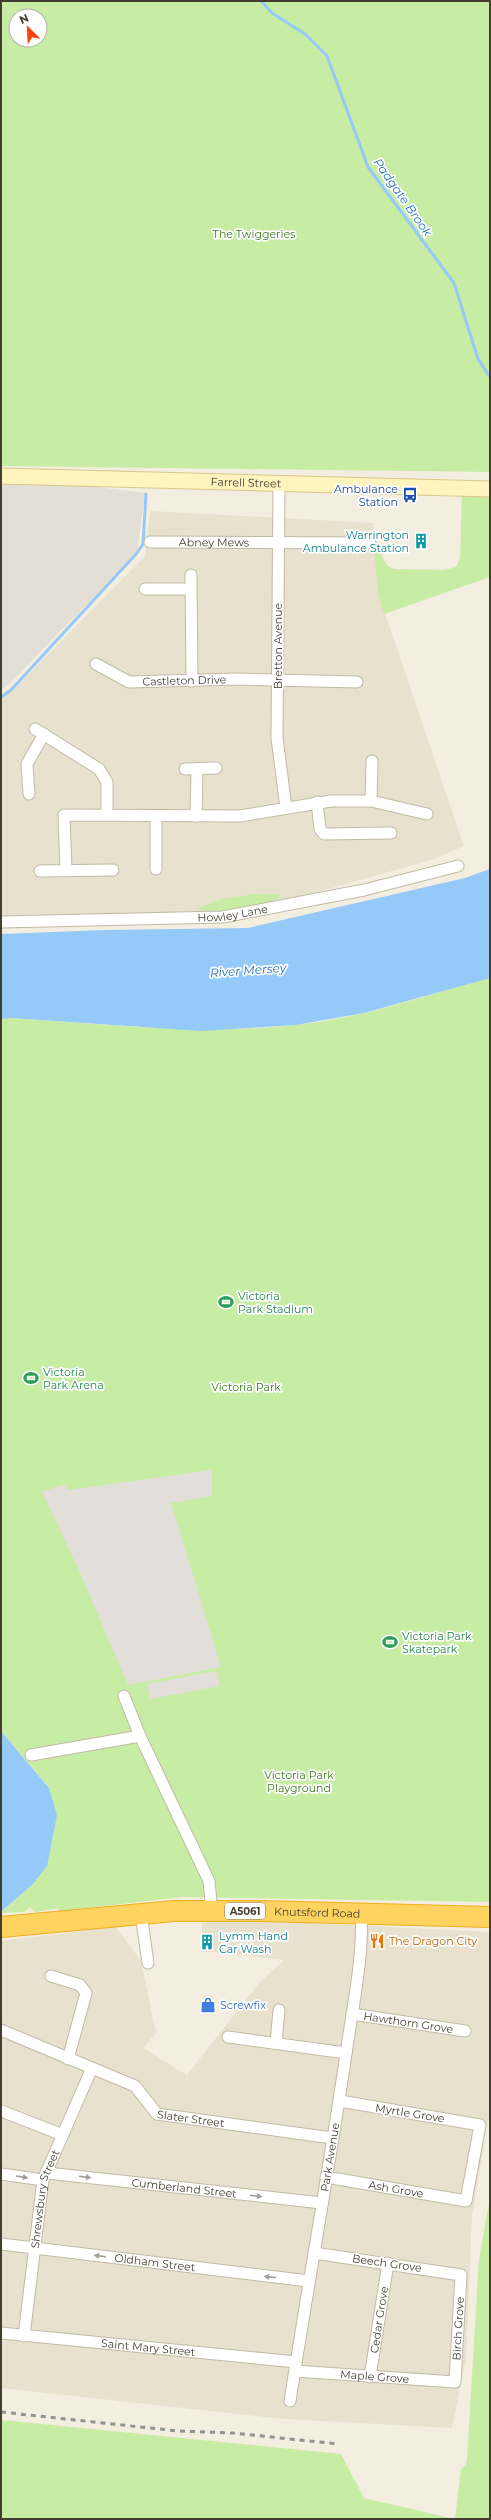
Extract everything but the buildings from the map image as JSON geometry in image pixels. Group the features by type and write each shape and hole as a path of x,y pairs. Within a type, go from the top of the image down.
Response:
{"highway":[{"name":"Knutsford Road","path":"1,1927 141,1914 212,1911 361,1912 490,1917"}],"street":[{"name":"Farrell Street","path":"1,476 490,489"},
{"name":"Bretton Avenue","path":"279,483 277,738 286,808"},
{"name":"Abney Mews","path":"150,542 370,543"},
{"path":"191,575 192,681"},
{"path":"145,589 191,589"},
{"name":"Castleton Drive","path":"96,664 129,682 278,680 357,682"},
{"path":"29,794 27,764 40,732 99,769 107,782 107,816"},
{"path":"372,760 372,801"},
{"path":"185,769 216,768"},
{"path":"196,816 197,769"},
{"path":"66,870 64,815 240,816 317,802 372,801 427,814"},
{"path":"317,802 320,829 324,834 391,833"},
{"path":"156,816 156,868"},
{"name":"Howley Lane","path":"1,922 223,917 364,890 458,866"},
{"path":"40,871 113,870"},
{"path":"124,1696 140,1736 209,1881 212,1911"},
{"path":"31,1755 140,1736"},
{"name":"Park Avenue","path":"290,2401 332,2138 340,2101 361,1933 361,1912"},
{"path":"141,1914 148,1963"},
{"path":"51,1976 80,1985 86,1993 68,2059"},
{"path":"276,2043 279,2010"},
{"name":"Hawthorn Grove","path":"352,2014 465,2031"},
{"name":"Slater Street","path":"1,2030 135,2086 157,2114 332,2138"},
{"path":"228,2037 346,2053"},
{"name":"Shrewsbury Street","path":"24,2336 45,2177 92,2068"},
{"name":"Myrtle Grove","path":"340,2101 480,2125 466,2201"},
{"path":"1,2111 63,2135"},
{"name":"Cumberland Street","path":"1,2174 322,2203"},
{"name":"Ash Grove","path":"326,2177 466,2201"},
{"name":"Oldham Street","path":"1,2244 309,2281"},
{"name":"Beech Grove","path":"314,2253 461,2275"},
{"name":"Cedar Grove","path":"370,2377 388,2263"},
{"name":"Birch Grove","path":"454,2382 461,2275"},
{"name":"Saint Mary Street","path":"1,2333 295,2367"},
{"name":"Maple Grove","path":"295,2367 370,2377 454,2382"}],"shaded area":[{"path":"1,484 82,485 145,493 137,553 11,682 1,690"},
{"path":"150,511 373,523 378,593 464,846 431,860 236,915 1,924 1,697 17,686 145,556"},
{"path":"212,1470 212,1496 171,1503 221,1667 128,1685 81,1575 42,1492 64,1484 68,1490"},
{"path":"217,1671 220,1686 150,1699 147,1684"},
{"path":"202,1918 490,1932 490,2110 472,2216 466,2358 452,2428 284,2419 1,2388 1,1941 116,1927 141,1961 156,2033 143,2048 187,2075 259,1983 284,1960 202,1951"}],"green space":[{"name":"The Twiggeries","path":"1,1 490,1 490,472 1,466"},
{"path":"462,493 490,494 490,577 384,614 378,593 374,547 382,548 384,562 395,569 444,570 456,567 460,558"},
{"path":"256,894 279,894 279,898 260,905 240,909 210,911 200,910 198,908 221,899"},
{"name":"Victoria Park","path":"490,977 490,1902 183,1897 59,1911 59,1908 35,1912 30,1907 24,1912 1,1913 32,1885 49,1787 1,1731 1,1019 11,1018 118,1026 189,1029 260,1028 296,1025 321,1022 370,1012"},
{"path":"490,2197 490,2519 455,2519 461,2469 466,2465 467,2459 479,2259"},
{"path":"1,2420 341,2454 364,2498 455,2519 1,2519"}],"water":[{"name":"River Mersey","path":"490,869 490,978 364,1013 296,1025 201,1031 11,1018 1,1019 1,934 105,930 248,928 465,878"},
{"path":"1,1731 49,1788 57,1815 47,1866 32,1885 1,1912"}],"waterway":[{"name":"Padgate Brook","path":"261,1 272,13 305,34 327,56 368,167 454,283 478,359 490,377"},
{"path":"1,697 11,690 137,553 143,544 146,494"}],"railway":[{"path":"1,2412 178,2431 233,2433 338,2444"}],"place":[{"name":"Ambulance Station","path":"410,495"},
{"name":"Warrington Ambulance Station","path":"421,541"},
{"name":"Victoria Park Stadium","path":"226,1302"},
{"name":"Victoria Park Arena","path":"31,1378"},
{"name":"Victoria Park Skatepark","path":"390,1642"},
{"name":"The Dragon City","path":"377,1941"},
{"name":"Lymm Hand Car Wash","path":"207,1942"},
{"name":"Screwfix","path":"208,2005"}],"park label":[{"name":"Victoria Park Playground","path":"299,1781"}]}
